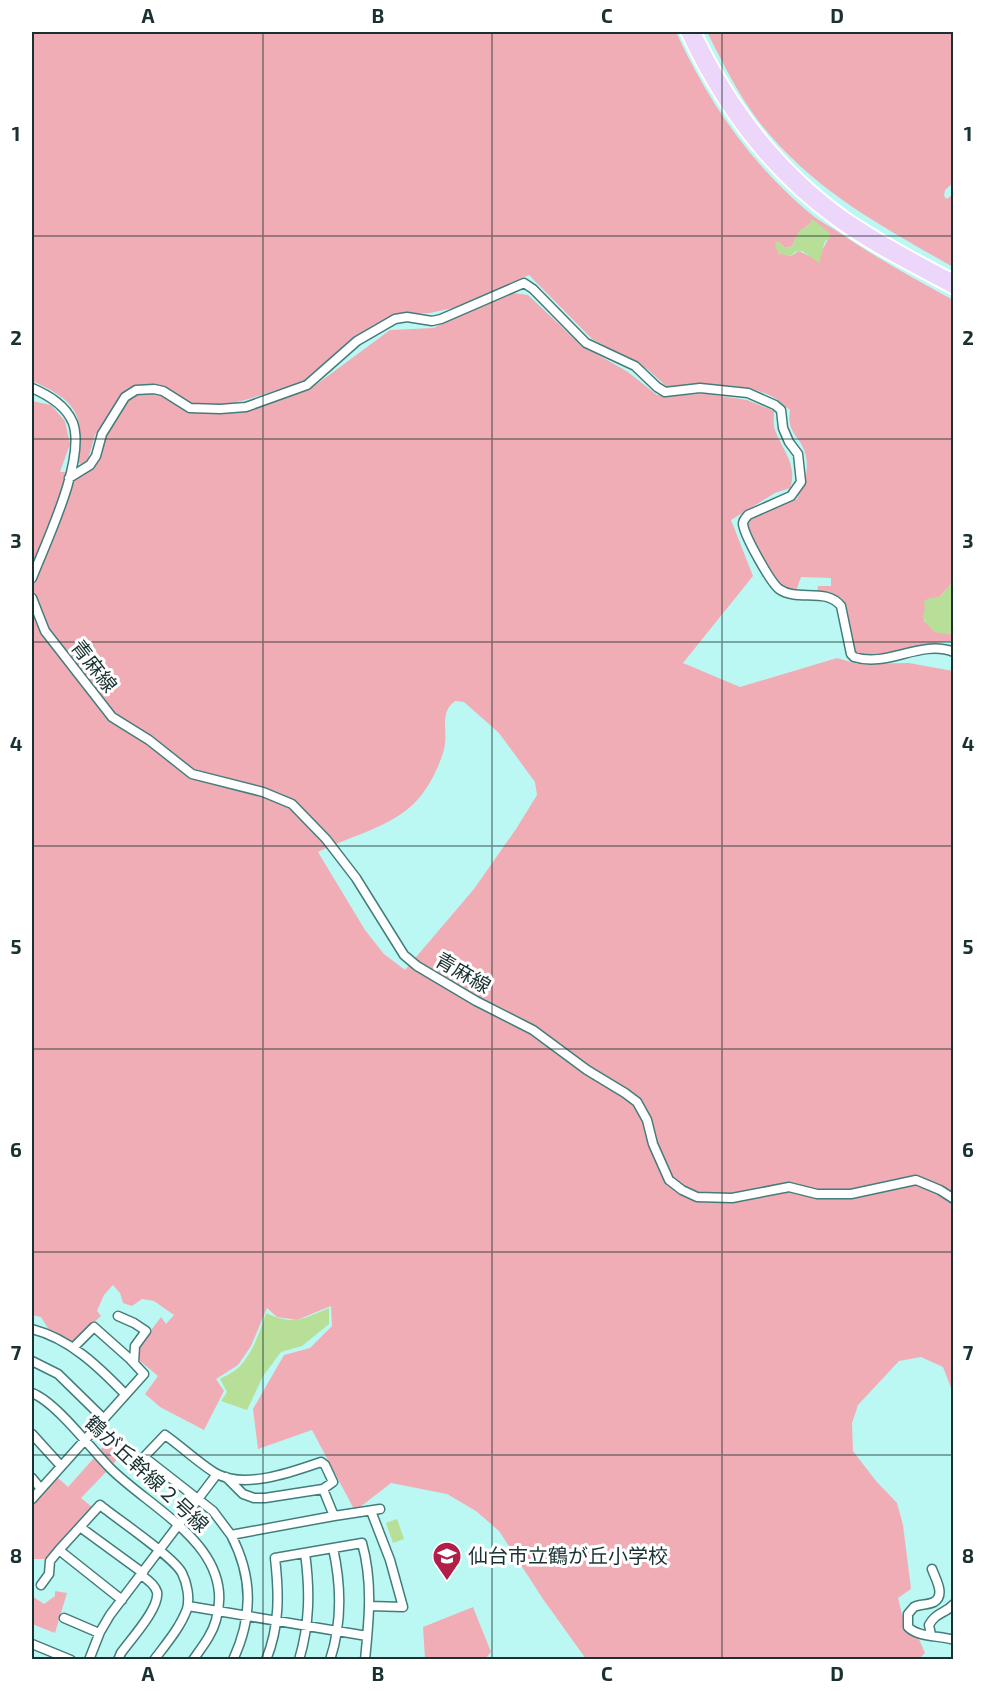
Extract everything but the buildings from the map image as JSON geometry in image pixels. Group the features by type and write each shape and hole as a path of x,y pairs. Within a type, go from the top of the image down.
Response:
{"main road":[{"path":"686,32 710,80 734,118 760,152 785,178 810,201 840,223 887,253 954,289"},
{"path":"695,32 739,111 782,162 814,193 891,246 954,280"}],"street":[{"path":"69,478 90,465 96,456 102,434 125,397 136,390 163,391 190,408 246,407 307,385 357,341 394,320 407,317 432,321 441,319 524,283 529,285 586,343 634,366 665,392 700,388 748,393 776,405 781,410 783,428 789,442 798,454 801,482 791,496 745,518 743,527 760,563 779,589 794,594 824,596 839,603 842,606 850,652 854,657 882,660 935,648 954,652"},
{"path":"32,388 57,402 73,423 76,451 69,478 32,578"},
{"name":"青麻線","path":"32,598 45,631 112,717 149,740 192,774 263,792 292,804 326,839 356,878 404,955 417,966 466,995 533,1030 587,1070 637,1102 647,1120 669,1180 682,1190 697,1197 732,1198 789,1187 816,1194 851,1194 916,1180 954,1199"},
{"path":"118,1316 146,1331 135,1346 134,1364"},
{"path":"32,1499 144,1374 94,1327 74,1347"},
{"path":"32,1329 44,1332 74,1347 125,1394"},
{"path":"32,1361 58,1374 104,1419"},
{"name":"鶴が丘幹線２号線","path":"32,1393 51,1405 117,1475 201,1547 213,1567 219,1591 218,1611 208,1638 193,1659"},
{"path":"32,1434 62,1466"},
{"path":"221,1476 254,1480 321,1462 325,1465 333,1482 323,1489 254,1498 243,1494 165,1435 144,1457 213,1511 239,1550 247,1575 248,1616 242,1642 233,1659"},
{"path":"88,1659 99,1633 122,1600 199,1498 221,1476"},
{"path":"32,1478 41,1489"},
{"path":"323,1489 334,1516"},
{"path":"41,1585 49,1574 50,1561 99,1505 169,1557 182,1571 188,1589 188,1606 180,1624 154,1659"},
{"path":"231,1535 376,1510 403,1607 370,1606"},
{"path":"80,1527 142,1574 157,1591 157,1604 118,1659"},
{"path":"266,1659 272,1646 277,1622 279,1591 275,1558 362,1543 367,1562 370,1606 365,1659"},
{"path":"330,1659 337,1631 339,1584 333,1548"},
{"path":"59,1550 122,1600"},
{"path":"299,1659 308,1626 310,1602 305,1553"},
{"path":"932,1569 940,1589 938,1598 933,1603 914,1606 908,1614 908,1627 914,1633 954,1640"},
{"path":"931,1635 929,1625 934,1615 948,1610 954,1604"},
{"path":"188,1606 367,1636"},
{"path":"63,1618 99,1633"},
{"path":"32,1644 71,1659"}],"shaded area":[{"path":"32,32 676,32 702,82 731,128 785,191 823,222 882,260 953,300 953,582 939,597 928,599 924,621 944,633 953,634 953,642 928,644 878,658 854,653 846,604 840,597 817,593 818,586 831,586 831,578 801,577 796,591 781,586 763,561 747,531 750,518 797,499 804,483 807,471 806,459 803,447 790,424 790,410 774,397 746,388 720,385 667,387 647,369 592,339 529,275 457,307 430,313 396,315 354,338 304,382 245,400 219,406 191,406 164,387 137,385 127,389 95,435 87,463 83,465 79,463 78,420 71,406 60,396 32,381","holes":["810,224 828,239 823,249 809,256 799,251 791,256 778,253 779,242 785,248 792,246 799,232"]},
{"path":"707,32 953,32 953,183 945,190 944,196 947,199 953,194 953,267 849,205 781,147 752,112 731,79"},
{"path":"812,219 830,233 829,239 825,241 819,263 802,251 795,252 791,256 778,253 776,242 785,248 792,246 800,230 808,226"},
{"path":"513,293 528,295 581,345 628,372 657,395 708,394 747,400 774,411 775,430 791,466 790,488 775,493 731,520 753,576 683,663 740,687 837,658 858,664 909,663 953,671 953,1393 943,1367 921,1357 899,1361 858,1405 852,1423 853,1451 876,1481 897,1503 903,1525 911,1589 898,1598 906,1626 918,1637 925,1653 919,1659 586,1659 543,1599 499,1531 476,1511 447,1494 391,1483 355,1511 312,1430 258,1449 253,1409 284,1355 310,1348 332,1326 331,1306 297,1320 277,1317 267,1308 251,1346 238,1365 216,1379 224,1391 204,1430 160,1407 145,1394 158,1376 140,1361 137,1349 161,1317 166,1324 174,1315 154,1301 142,1299 132,1306 123,1303 120,1293 113,1285 104,1295 97,1311 101,1316 73,1342 49,1330 41,1317 32,1315 32,401 51,405 65,421 70,444 60,472 87,472 102,455 105,435 128,399 139,393 163,395 189,412 246,411 313,387 390,330 433,328","holes":["455,701 464,702 499,733 535,782 537,795 474,889 405,970 384,954 365,930 318,852 372,830 398,816 419,798 432,780 442,757 447,710"]},
{"path":"953,582 953,634 938,633 932,630 923,618 924,602 927,599 939,597"},
{"path":"329,1308 329,1324 302,1346 281,1352 263,1376 247,1410 221,1401 227,1392 220,1379 237,1369 247,1357 266,1313 284,1319 298,1320"},
{"path":"115,1433 130,1447 113,1464 99,1451"},
{"path":"94,1458 107,1471 81,1498 92,1507 46,1559 32,1559 32,1506 57,1477 68,1487"},
{"path":"397,1519 404,1539 393,1543 386,1523"},
{"path":"55,1591 67,1593 55,1633 32,1624 32,1596 44,1604 55,1596"},
{"path":"473,1607 491,1652 485,1659 425,1659 423,1627"}],"place":[{"name":"仙台市立鶴が丘小学校","path":"447,1582"}]}
